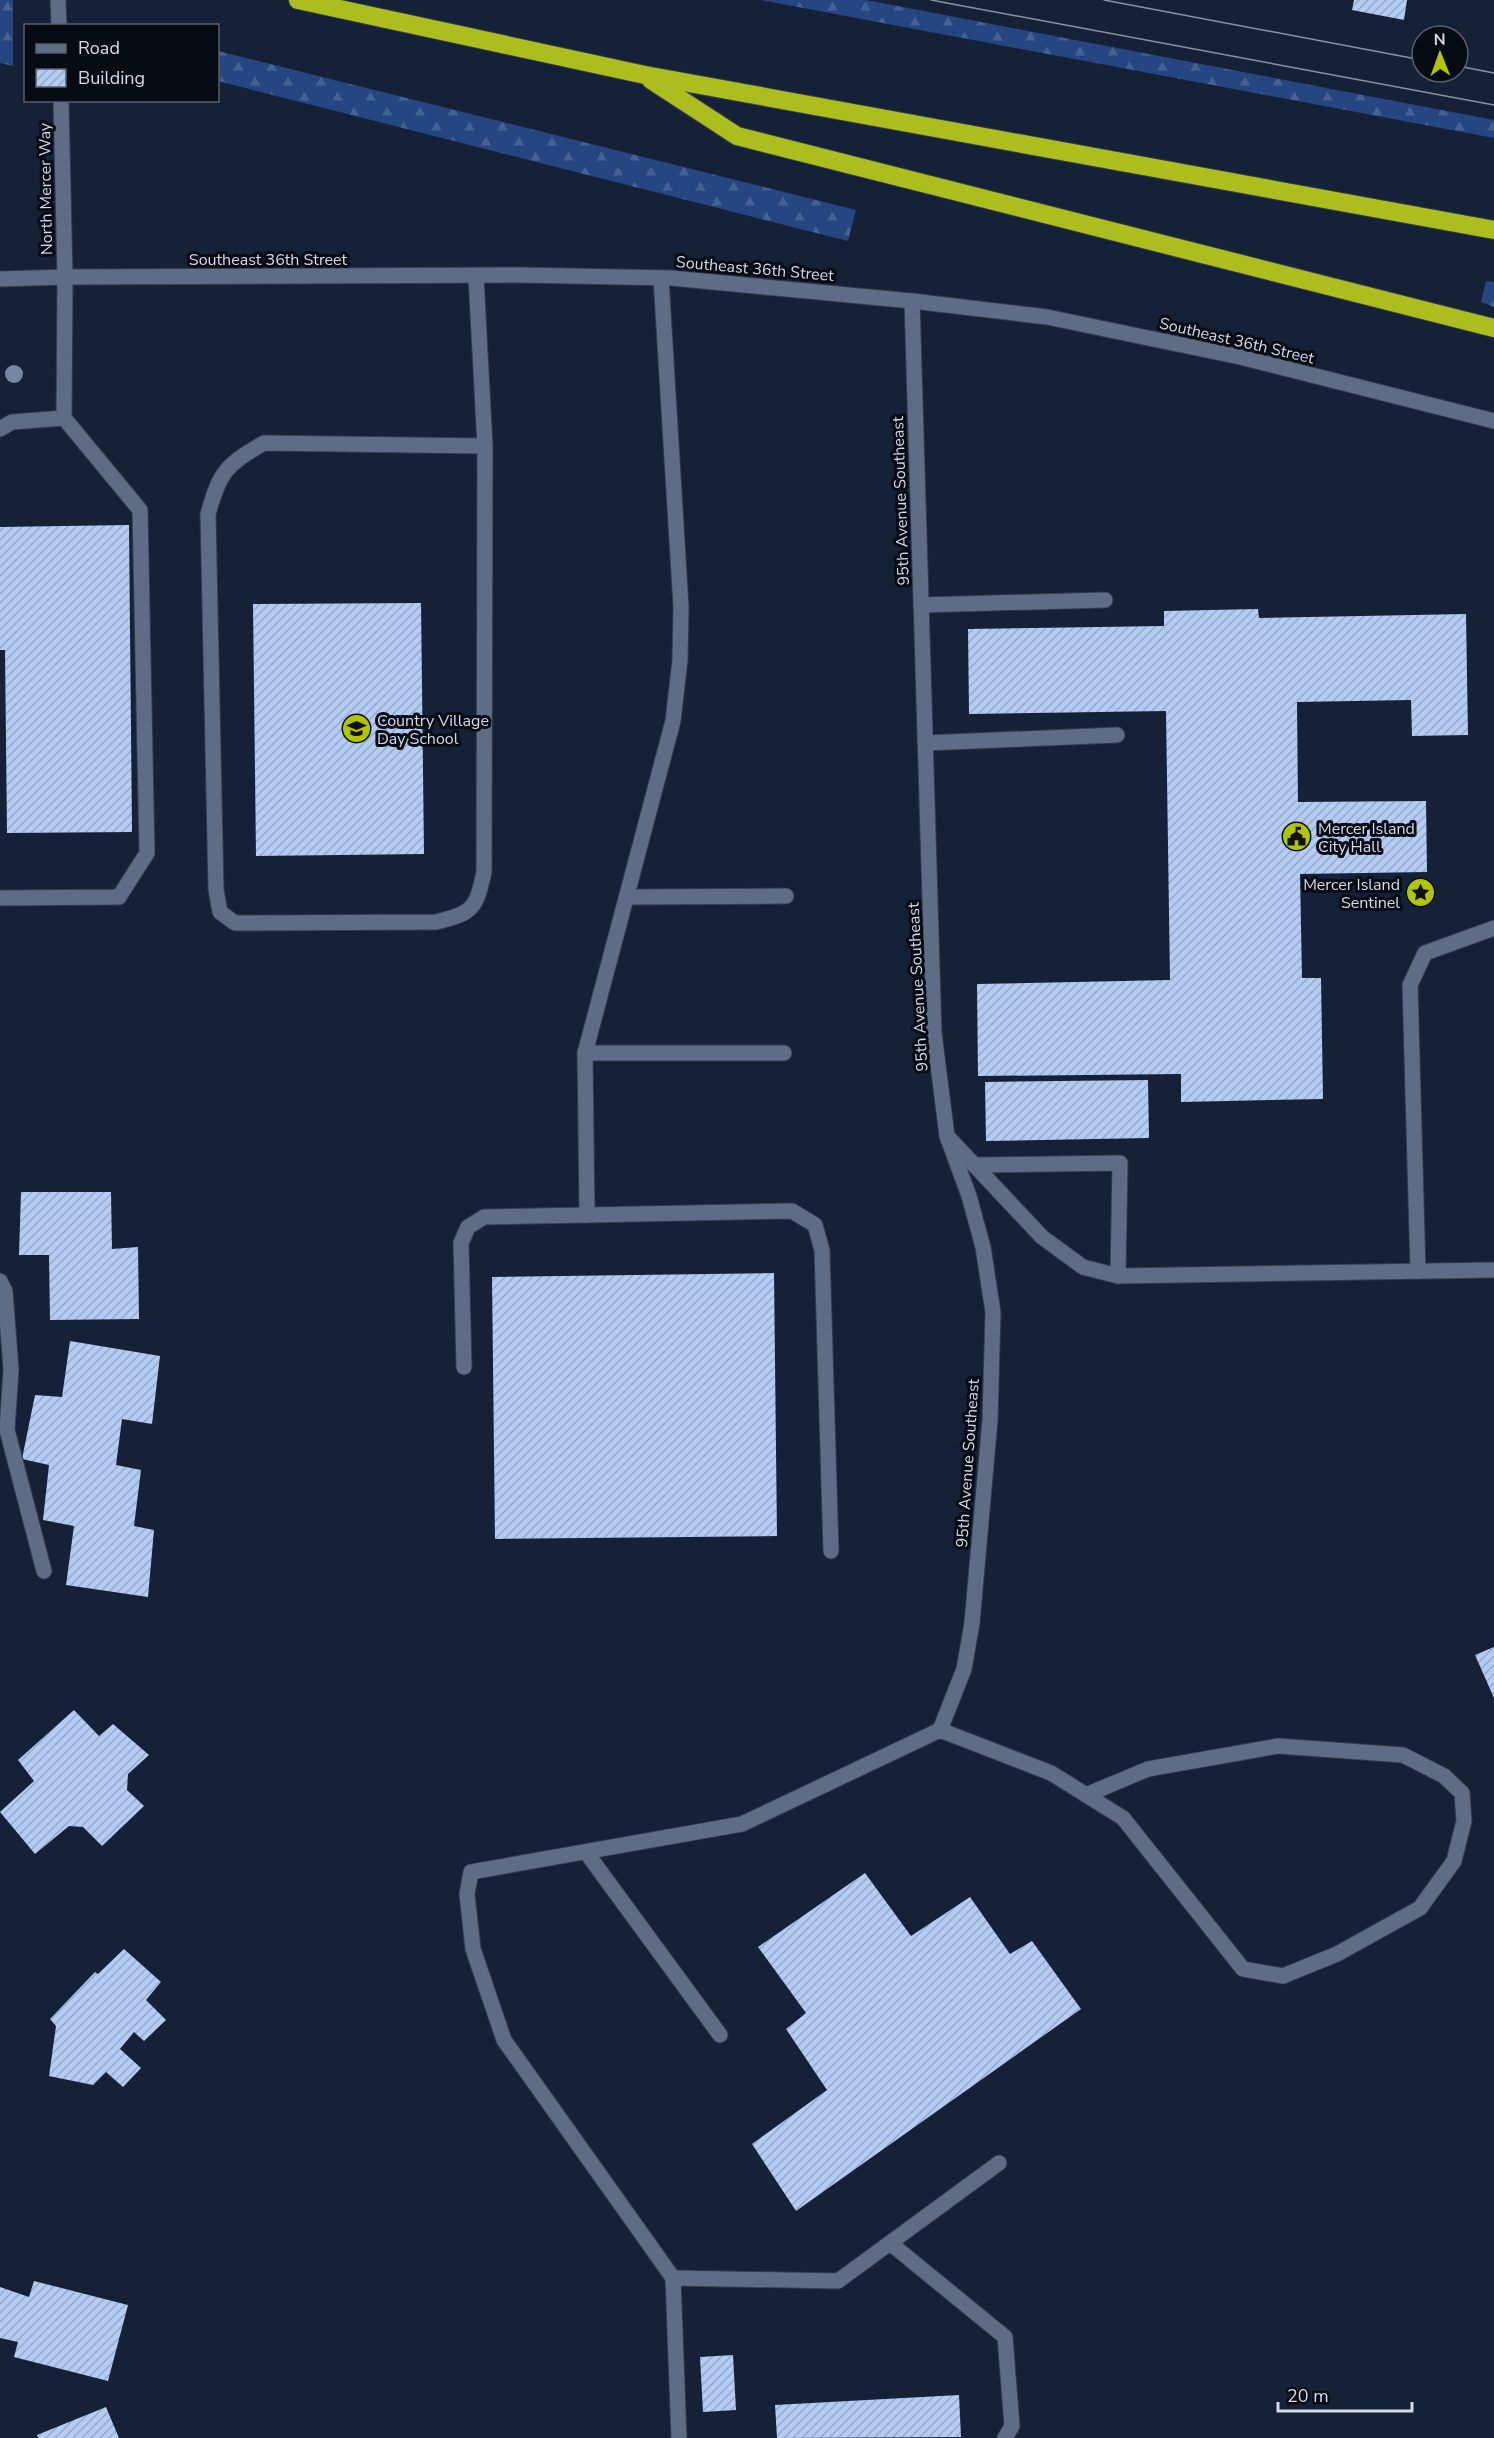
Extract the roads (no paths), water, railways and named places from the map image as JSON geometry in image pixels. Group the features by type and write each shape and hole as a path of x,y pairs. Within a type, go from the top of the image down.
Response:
{"highway":[{"path":"298,0 645,75 1494,230"},
{"path":"645,75 737,136 1494,328"}],"street":[{"path":"58,0 59,24"},
{"name":"North Mercer Way","path":"61,102 64,418"},
{"name":"Southeast 36th Street","path":"0,279 64,277 661,278 912,300 1047,318 1218,352 1494,421"},
{"path":"476,277 485,446 484,872 478,902 460,916 436,922 235,923 220,912 216,891 208,514 217,482 237,459 264,443 485,446"},
{"path":"587,1215 585,1053 673,721 680,660 681,607 661,278"},
{"name":"95th Avenue Southeast","path":"912,300 934,1033 947,1136 969,1196 983,1247 993,1312 990,1420 972,1623 964,1670 940,1730"},
{"path":"0,429 12,422 64,418 140,510 147,853 119,897 0,898"},
{"path":"921,605 1105,600"},
{"path":"925,743 1117,735"},
{"path":"628,897 786,896"},
{"path":"1418,1271 1410,985 1425,953 1494,928"},
{"path":"585,1053 784,1053"},
{"path":"947,1136 1042,1238 1083,1266 1118,1276 1494,1270"},
{"path":"974,1165 1120,1163 1118,1276"},
{"path":"464,1367 461,1243 468,1227 484,1218 792,1211 815,1225 822,1250 831,1551"},
{"path":"0,1281 5,1291 11,1369 7,1430 44,1571"},
{"path":"679,2438 673,2278 504,2040 473,1949 467,1894 471,1872 742,1824 940,1730 1051,1773 1086,1795 1123,1818 1243,1969 1283,1976 1337,1954 1419,1908 1454,1861 1464,1821 1462,1793 1444,1776 1403,1755 1278,1746 1148,1769 1086,1795"},
{"path":"586,1852 720,2035"},
{"path":"673,2278 838,2282 999,2163"},
{"path":"890,2243 1005,2337 1012,2426 1005,2438"}],"tram line":[{"path":"931,0 1494,105"},
{"path":"1104,0 1410,58"},
{"path":"1470,68 1494,73"}],"place":[{"name":"Country Village Day School","path":"356,729"},
{"name":"Mercer Island City Hall","path":"1297,837"},
{"name":"Mercer Island Sentinel","path":"1421,893"}]}
